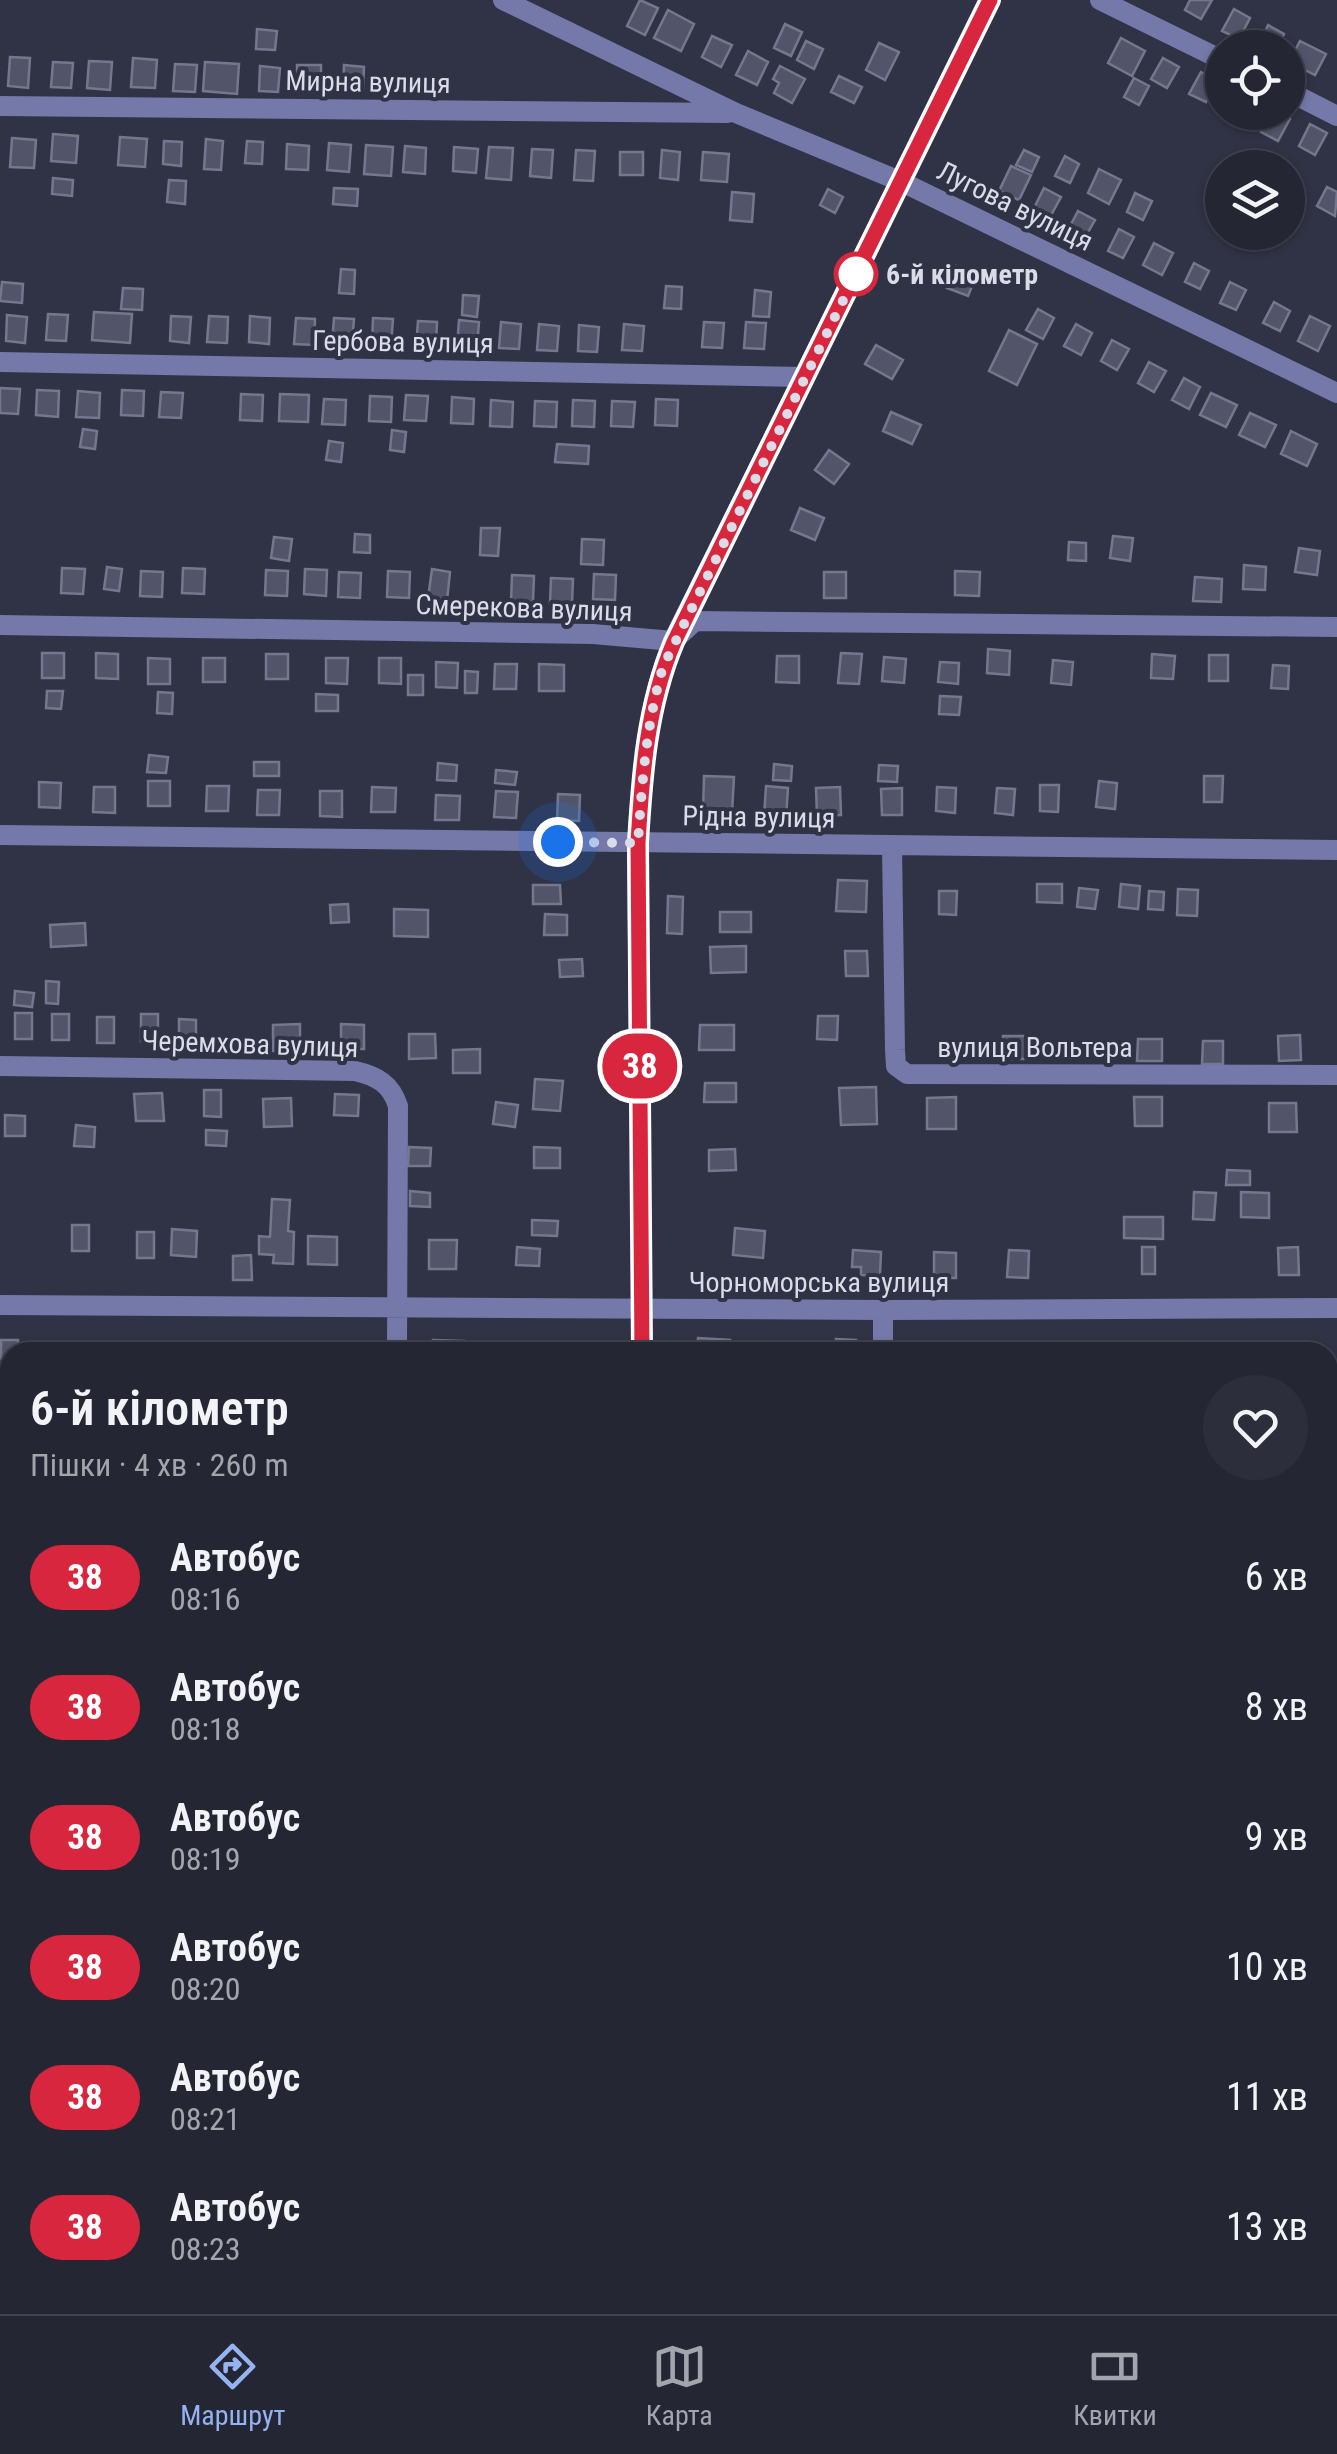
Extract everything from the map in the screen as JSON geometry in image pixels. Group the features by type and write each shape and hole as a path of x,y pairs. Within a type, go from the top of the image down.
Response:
{"street":[{"name":"Лугова вулиця","path":"503,0 736,112 902,182 1337,393"},
{"path":"642,1342 638,843 652,704 674,642 990,0"},
{"path":"1100,0 1205,52"},
{"path":"1305,100 1337,116"},
{"name":"Мирна вулиця","path":"0,106 736,112"},
{"name":"Гербова вулиця","path":"0,362 804,377"},
{"path":"674,642 695,621 1337,627"},
{"name":"Смерекова вулиця","path":"0,625 593,634 674,642"},
{"name":"Рідна вулиця","path":"0,835 1337,850"},
{"name":"вулиця Вольтера","path":"892,846 896,1066 907,1074 1337,1075"},
{"name":"Черемхова вулиця","path":"0,1066 355,1070 375,1076 390,1087 398,1106 396,1309"},
{"name":"Чорноморська вулиця","path":"0,1305 396,1309 1337,1308"},
{"path":"396,1309 397,1342"},
{"path":"882,1342 883,1310"}],"building":[{"path":"640,0 658,8 645,35 627,26"},
{"path":"1190,0 1212,0 1201,19 1185,10"},
{"path":"1234,9 1250,18 1244,30 1223,30"},
{"path":"668,10 694,24 681,51 654,38"},
{"path":"785,24 802,32 791,56 774,48"},
{"path":"257,29 277,31 275,50 256,49"},
{"path":"712,36 732,45 721,67 702,57"},
{"path":"1121,38 1145,51 1132,76 1108,63"},
{"path":"806,41 823,49 814,69 797,60"},
{"path":"879,43 899,52 885,80 866,70"},
{"path":"1305,44 1326,54 1315,75 1305,70"},
{"path":"748,51 768,62 757,85 736,75"},
{"path":"10,57 30,58 28,88 8,86"},
{"path":"133,58 157,60 155,88 131,87"},
{"path":"1163,58 1179,67 1167,88 1151,79"},
{"path":"89,61 112,62 110,90 87,88"},
{"path":"53,62 73,63 71,88 51,87"},
{"path":"205,62 239,64 237,94 203,91"},
{"path":"175,64 197,65 195,92 173,91"},
{"path":"297,65 321,65 321,89 297,89"},
{"path":"344,65 364,67 363,89 343,88"},
{"path":"260,66 280,68 278,92 259,91"},
{"path":"780,66 805,79 792,103 774,93 779,83 773,79"},
{"path":"1201,72 1205,74 1205,102 1189,94"},
{"path":"839,76 862,87 854,103 831,92"},
{"path":"1134,78 1149,86 1139,105 1124,97"},
{"path":"1310,124 1327,133 1315,155 1299,146"},
{"path":"1262,130 1284,130 1278,141"},
{"path":"53,134 78,136 76,163 51,161"},
{"path":"120,137 147,139 145,167 118,165"},
{"path":"12,138 36,140 34,168 10,167"},
{"path":"206,139 223,141 221,170 204,169"},
{"path":"164,141 182,142 181,166 163,164"},
{"path":"247,141 263,142 262,164 245,163"},
{"path":"329,143 351,145 349,172 327,170"},
{"path":"287,144 309,146 308,170 286,169"},
{"path":"366,145 393,147 391,176 364,174"},
{"path":"405,146 426,148 425,174 403,172"},
{"path":"454,147 478,149 476,173 453,171"},
{"path":"489,147 513,148 511,180 486,178"},
{"path":"532,149 553,150 551,178 530,176"},
{"path":"576,150 595,151 593,181 574,180"},
{"path":"662,150 680,152 678,180 660,178"},
{"path":"1024,150 1039,157 1032,172 1016,165"},
{"path":"620,152 643,152 643,175 620,175"},
{"path":"703,152 729,154 727,182 701,180"},
{"path":"1065,156 1079,164 1070,183 1055,176"},
{"path":"1011,166 1031,175 1019,200 999,191"},
{"path":"1099,169 1121,180 1109,204 1088,193"},
{"path":"53,178 73,180 72,196 52,194"},
{"path":"169,180 186,181 185,204 167,202"},
{"path":"1327,187 1337,192 1335,216 1317,206"},
{"path":"334,188 358,189 357,206 333,204"},
{"path":"1044,188 1061,197 1049,219 1033,210"},
{"path":"828,189 843,197 835,213 820,205"},
{"path":"732,192 754,194 752,222 730,220"},
{"path":"1135,193 1152,201 1143,220 1127,212"},
{"path":"1078,211 1095,220 1083,241 1067,232"},
{"path":"1119,229 1134,237 1123,258 1108,251"},
{"path":"1154,243 1173,253 1162,275 1143,265"},
{"path":"1194,263 1209,271 1200,289 1185,282"},
{"path":"956,266 977,274 968,296 947,288"},
{"path":"341,269 355,270 354,294 339,293"},
{"path":"2,282 23,284 22,303 0,301"},
{"path":"1230,282 1246,290 1236,310 1220,303"},
{"path":"666,286 682,287 681,309 664,308"},
{"path":"123,288 143,289 142,310 121,309"},
{"path":"755,290 771,292 769,317 753,316"},
{"path":"463,295 479,296 477,317 462,315"},
{"path":"1274,302 1290,311 1280,331 1263,323"},
{"path":"1038,309 1054,318 1043,339 1026,330"},
{"path":"94,312 132,314 130,343 92,340"},
{"path":"48,314 68,315 66,341 46,340"},
{"path":"7,315 27,317 25,343 6,341"},
{"path":"171,316 191,317 189,343 170,341"},
{"path":"209,316 228,317 227,343 207,342"},
{"path":"250,316 270,318 269,344 249,342"},
{"path":"1310,316 1330,326 1318,351 1298,341"},
{"path":"296,318 315,319 314,345 294,344"},
{"path":"334,318 354,319 352,345 332,343"},
{"path":"373,318 393,319 391,345 372,343"},
{"path":"459,320 479,322 477,348 457,346"},
{"path":"418,321 437,322 436,348 416,347"},
{"path":"501,322 521,324 519,349 499,348"},
{"path":"704,322 724,323 722,348 702,347"},
{"path":"746,322 766,323 764,349 744,348"},
{"path":"539,324 559,326 557,351 537,350"},
{"path":"624,324 644,326 642,351 622,350"},
{"path":"1076,324 1092,333 1081,355 1064,346"},
{"path":"579,325 599,327 597,352 578,351"},
{"path":"1009,330 1037,344 1017,385 989,371"},
{"path":"1112,340 1129,349 1117,370 1101,361"},
{"path":"876,345 903,360 892,379 865,364"},
{"path":"1149,362 1166,371 1154,392 1138,383"},
{"path":"1184,378 1200,387 1189,409 1172,400"},
{"path":"0,388 20,389 18,414 0,413"},
{"path":"37,390 59,391 58,417 36,415"},
{"path":"122,390 144,391 143,416 121,415"},
{"path":"78,391 100,393 99,418 76,417"},
{"path":"161,392 183,393 181,418 159,417"},
{"path":"1211,393 1237,405 1226,427 1200,415"},
{"path":"241,394 263,395 262,421 240,420"},
{"path":"280,394 309,395 308,422 279,421"},
{"path":"406,395 428,396 426,421 404,420"},
{"path":"370,396 392,397 391,422 369,421"},
{"path":"452,397 474,399 473,424 451,423"},
{"path":"324,399 346,400 345,425 322,424"},
{"path":"656,399 678,400 677,426 655,425"},
{"path":"491,400 513,402 512,427 490,426"},
{"path":"573,400 595,401 594,427 572,426"},
{"path":"535,401 557,402 556,427 534,426"},
{"path":"612,401 635,402 633,427 611,426"},
{"path":"891,412 921,425 912,444 883,431"},
{"path":"1250,413 1276,425 1265,447 1239,435"},
{"path":"83,429 97,431 95,449 80,447"},
{"path":"392,430 406,432 404,452 390,450"},
{"path":"1291,431 1317,444 1307,466 1281,454"},
{"path":"329,441 343,443 341,462 326,460"},
{"path":"557,444 589,446 588,464 555,462"},
{"path":"829,450 849,464 834,484 815,470"},
{"path":"800,508 824,518 815,540 791,530"},
{"path":"481,528 500,528 498,556 480,555"},
{"path":"355,534 370,535 370,553 354,552"},
{"path":"1113,536 1133,538 1130,561 1110,558"},
{"path":"274,537 292,539 289,561 271,558"},
{"path":"582,539 604,540 603,565 581,564"},
{"path":"1069,542 1086,543 1086,561 1068,560"},
{"path":"1299,548 1320,551 1317,575 1295,572"},
{"path":"1244,565 1266,567 1265,590 1243,589"},
{"path":"107,567 122,569 119,591 104,589"},
{"path":"62,568 85,569 83,594 61,593"},
{"path":"183,568 205,569 204,594 182,593"},
{"path":"305,569 327,570 326,596 304,594"},
{"path":"432,569 450,572 447,601 428,598"},
{"path":"266,570 288,571 287,596 265,595"},
{"path":"141,571 163,572 162,597 140,596"},
{"path":"388,571 410,572 409,598 387,597"},
{"path":"955,571 980,572 979,596 955,595"},
{"path":"339,572 361,573 360,598 338,597"},
{"path":"824,572 846,572 846,598 824,598"},
{"path":"594,574 616,575 615,600 593,599"},
{"path":"512,575 534,576 533,602 511,601"},
{"path":"1195,577 1222,579 1221,602 1193,601"},
{"path":"551,578 573,579 572,604 550,603"},
{"path":"988,649 1010,651 1009,675 987,673"},
{"path":"42,653 64,653 64,678 42,678"},
{"path":"96,653 118,654 118,679 96,678"},
{"path":"841,653 862,654 859,684 838,683"},
{"path":"266,654 288,654 288,679 266,679"},
{"path":"1152,654 1175,656 1173,679 1151,678"},
{"path":"1209,655 1228,655 1228,681 1209,681"},
{"path":"777,656 799,656 799,683 776,682"},
{"path":"884,657 906,659 904,683 882,681"},
{"path":"148,658 170,659 170,684 148,684"},
{"path":"203,658 225,658 225,682 203,682"},
{"path":"326,658 348,658 347,684 326,683"},
{"path":"379,658 401,658 401,684 379,683"},
{"path":"1053,660 1073,662 1071,685 1051,683"},
{"path":"436,662 458,663 457,688 436,687"},
{"path":"940,662 959,663 958,684 938,682"},
{"path":"495,664 517,664 516,689 494,689"},
{"path":"539,664 564,665 564,691 539,691"},
{"path":"1273,665 1289,666 1288,689 1271,688"},
{"path":"465,671 478,672 477,693 465,693"},
{"path":"408,675 423,675 423,695 408,695"},
{"path":"47,691 63,691 61,709 46,708"},
{"path":"158,692 173,693 172,714 157,713"},
{"path":"316,694 338,695 338,711 316,711"},
{"path":"940,696 961,697 959,715 939,714"},
{"path":"149,755 168,757 166,773 147,772"},
{"path":"254,762 279,762 279,776 254,776"},
{"path":"438,763 457,765 456,781 437,780"},
{"path":"774,764 792,766 791,781 773,780"},
{"path":"879,765 898,766 897,782 878,781"},
{"path":"496,770 517,772 515,785 495,783"},
{"path":"704,776 734,777 732,813 703,811"},
{"path":"1204,776 1223,776 1222,802 1204,802"},
{"path":"148,781 170,781 170,806 148,806"},
{"path":"1099,781 1117,783 1115,809 1096,807"},
{"path":"39,782 61,783 60,808 39,807"},
{"path":"1040,785 1059,785 1058,812 1040,811"},
{"path":"207,786 229,786 228,811 206,811"},
{"path":"766,786 788,788 786,818 764,816"},
{"path":"94,787 115,787 115,813 93,812"},
{"path":"372,787 396,788 395,812 371,812"},
{"path":"840,787 841,815 817,816 816,788"},
{"path":"937,787 956,788 955,813 936,811"},
{"path":"902,788 902,815 882,815 881,789"},
{"path":"997,788 1015,789 1013,815 995,813"},
{"path":"258,790 280,790 279,815 257,815"},
{"path":"320,791 342,791 342,817 320,816"},
{"path":"496,791 518,792 516,818 494,817"},
{"path":"558,794 580,795 579,821 557,820"},
{"path":"436,795 460,796 459,820 435,820"},
{"path":"838,880 867,881 866,912 836,911"},
{"path":"1037,884 1062,884 1062,903 1037,902"},
{"path":"1121,884 1140,886 1138,909 1119,907"},
{"path":"533,885 560,885 561,904 533,904"},
{"path":"1079,888 1098,890 1095,909 1077,907"},
{"path":"1178,889 1198,890 1197,916 1177,915"},
{"path":"939,891 957,891 956,915 939,914"},
{"path":"1149,891 1164,892 1163,910 1148,909"},
{"path":"668,896 683,897 682,934 667,933"},
{"path":"348,904 349,922 331,923 330,905"},
{"path":"394,909 428,910 428,937 394,936"},
{"path":"720,912 751,912 751,932 720,932"},
{"path":"545,914 567,915 567,935 544,935"},
{"path":"85,923 86,945 51,947 50,925"},
{"path":"746,946 746,972 711,973 710,947"},
{"path":"845,951 867,951 868,976 846,976"},
{"path":"582,959 583,976 560,977 559,960"},
{"path":"46,981 59,982 58,1004 46,1003"},
{"path":"15,991 34,993 32,1007 14,1005"},
{"path":"15,1013 32,1013 32,1039 15,1039"},
{"path":"52,1014 69,1014 69,1040 52,1040"},
{"path":"141,1014 158,1014 158,1041 141,1041"},
{"path":"818,1016 838,1016 837,1040 817,1039"},
{"path":"97,1017 114,1017 114,1043 97,1043"},
{"path":"179,1019 196,1020 196,1046 179,1046"},
{"path":"300,1024 300,1051 273,1051 273,1025"},
{"path":"341,1024 364,1025 364,1049 341,1049"},
{"path":"700,1025 734,1025 734,1050 699,1050"},
{"path":"409,1034 435,1034 436,1058 409,1059"},
{"path":"1300,1035 1301,1060 1279,1061 1278,1036"},
{"path":"1003,1036 1027,1036 1027,1059 1003,1059"},
{"path":"1138,1039 1162,1039 1162,1061 1137,1061"},
{"path":"1203,1041 1223,1041 1223,1064 1202,1064"},
{"path":"480,1049 480,1073 453,1073 453,1050"},
{"path":"535,1079 563,1081 560,1111 533,1109"},
{"path":"705,1083 736,1083 736,1102 704,1102"},
{"path":"876,1087 877,1124 841,1125 839,1088"},
{"path":"204,1090 221,1090 221,1117 204,1116"},
{"path":"162,1093 164,1121 136,1121 134,1094"},
{"path":"335,1094 359,1095 358,1116 334,1115"},
{"path":"956,1097 956,1129 927,1129 927,1098"},
{"path":"1134,1097 1162,1097 1162,1126 1135,1126"},
{"path":"291,1098 292,1126 264,1127 263,1099"},
{"path":"496,1102 518,1105 515,1127 493,1124"},
{"path":"1269,1103 1296,1103 1297,1132 1269,1132"},
{"path":"5,1115 25,1116 25,1136 5,1136"},
{"path":"76,1125 95,1127 94,1147 74,1146"},
{"path":"206,1130 227,1131 226,1146 206,1145"},
{"path":"409,1147 431,1148 430,1166 408,1166"},
{"path":"534,1147 560,1148 560,1168 534,1168"},
{"path":"735,1149 736,1170 709,1171 709,1150"},
{"path":"1227,1170 1250,1171 1250,1185 1226,1185"},
{"path":"410,1191 430,1193 430,1207 410,1206"},
{"path":"1194,1192 1216,1193 1214,1220 1193,1219"},
{"path":"1241,1192 1269,1193 1269,1218 1241,1217"},
{"path":"272,1199 290,1200 288,1231 294,1232 293,1264 273,1263 274,1255 259,1254 259,1236 270,1237"},
{"path":"1124,1217 1163,1217 1163,1239 1124,1238"},
{"path":"532,1220 558,1221 557,1236 532,1235"},
{"path":"72,1225 89,1225 89,1251 72,1251"},
{"path":"735,1228 765,1231 763,1258 733,1255"},
{"path":"172,1229 197,1231 196,1257 171,1255"},
{"path":"137,1232 154,1232 154,1258 137,1258"},
{"path":"308,1236 337,1237 337,1265 308,1264"},
{"path":"429,1240 457,1240 456,1269 429,1269"},
{"path":"517,1247 540,1249 539,1266 516,1265"},
{"path":"1142,1247 1155,1247 1155,1274 1142,1274"},
{"path":"1298,1247 1299,1275 1279,1275 1278,1248"},
{"path":"853,1250 881,1252 880,1276 861,1275 861,1267 852,1267"},
{"path":"1009,1250 1029,1251 1028,1278 1007,1277"},
{"path":"934,1252 956,1253 956,1278 934,1278"},
{"path":"251,1255 252,1280 233,1280 233,1256"},
{"path":"698,1338 730,1340 730,1342 698,1342"}],"bus line":[{"name":"38","path":"642,1342 638,843 652,704 674,642 990,0"}],"place":[{"name":"6-й кілометр","path":"856,274"}],"route":[{"path":"558,842 638,843 643,765 652,704 663,667 856,274"}]}
